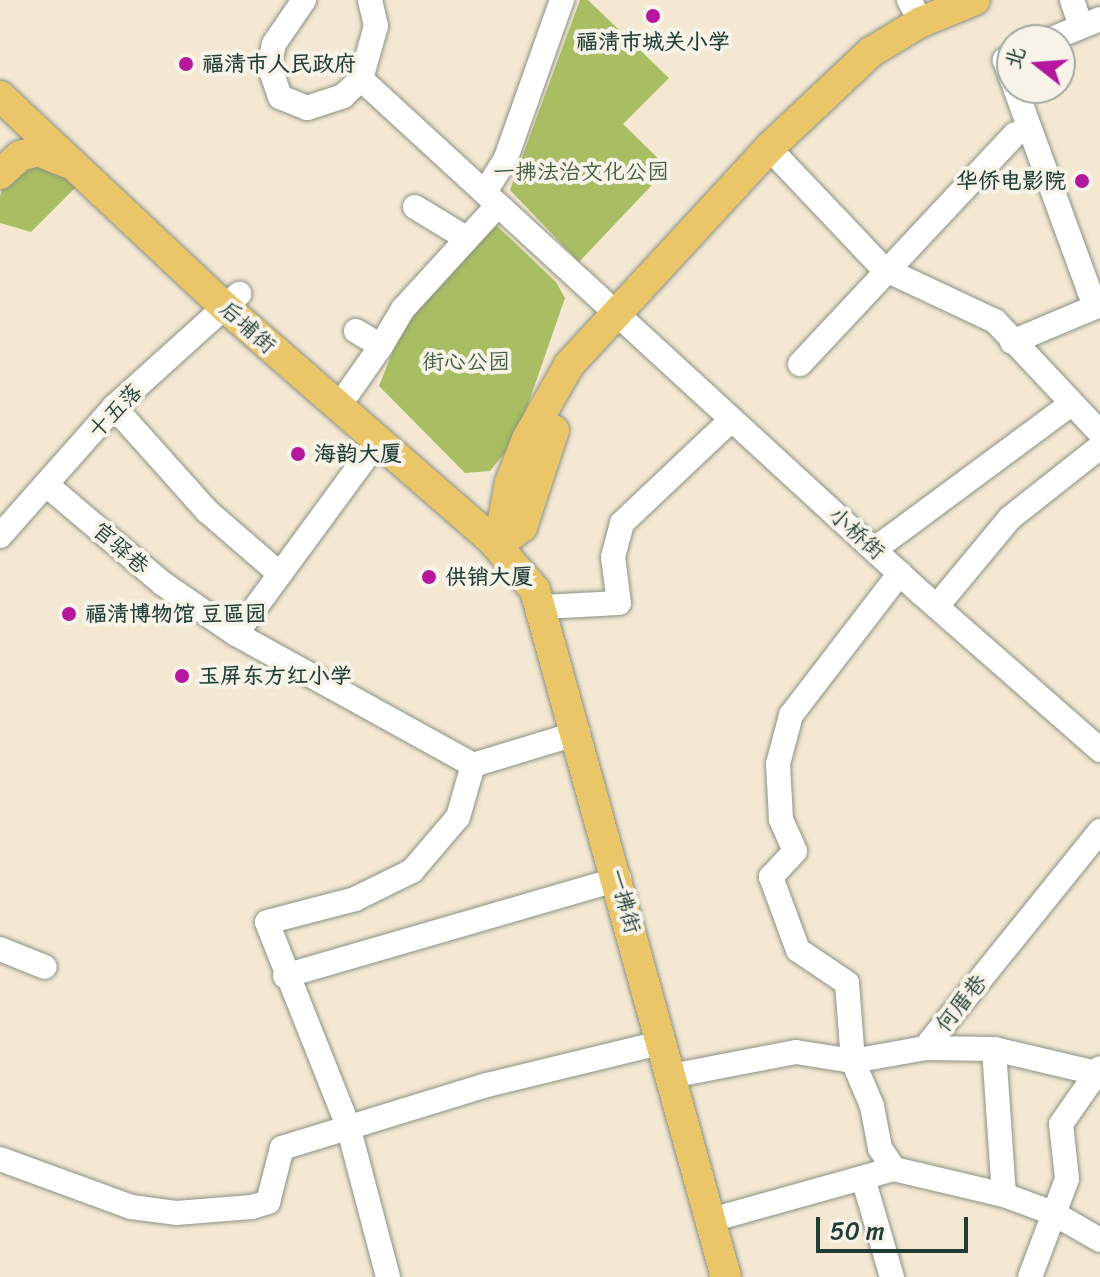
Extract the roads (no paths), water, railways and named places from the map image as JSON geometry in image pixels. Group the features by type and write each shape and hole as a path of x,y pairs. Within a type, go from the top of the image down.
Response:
{"main road":[{"path":"496,540 507,495 546,403 569,365 769,148 915,11 975,0"},
{"name":"后埔街","path":"4,97 80,171 232,301 476,499 488,504 507,495"},
{"name":"后埔街","path":"4,97 232,301 377,442 496,540"},
{"path":"0,174 20,156 38,151 80,171"},
{"path":"496,540 522,527 547,446 585,377 614,338 616,314"},
{"name":"一拂街","path":"496,540 524,573 542,607 726,1277"}],"street":[{"path":"304,0 274,44 269,65 280,97 307,108 320,107 343,96 361,79 376,26 370,0"},
{"path":"348,393 403,309 466,238 492,199 562,0"},
{"path":"1072,0 1090,23"},
{"name":"小桥街","path":"361,79 731,420 1100,750"},
{"path":"1012,342 1098,306 1021,104"},
{"path":"800,364 884,269 1015,134"},
{"path":"769,148 884,269 995,321 1100,433"},
{"path":"415,207 466,238"},
{"name":"十五落","path":"0,536 48,486 114,407 232,301"},
{"path":"356,331 381,346"},
{"path":"875,549 1071,404"},
{"path":"114,407 207,511 280,574"},
{"path":"542,607 619,603 613,557 622,523 731,420"},
{"path":"236,634 377,442"},
{"path":"937,606 1010,518 1100,447"},
{"name":"官驿巷","path":"48,486 162,583 236,634 473,765"},
{"path":"894,1169 880,1148 872,1106 853,1061 847,983 798,950 771,877 795,851 781,819 778,764 791,715 900,573"},
{"path":"388,1277 348,1126 285,976 267,922 355,899 412,871 458,817 473,765 578,733"},
{"name":"何厝巷","path":"671,1076 796,1052 853,1061 925,1048 1100,831"},
{"path":"285,976 619,879"},
{"path":"0,949 45,967"},
{"path":"0,1159 131,1207 176,1213 252,1207 268,1202 282,1148 348,1126 663,1042"},
{"path":"925,1048 994,1049 1098,1070 1061,1124 1067,1179 1030,1277"},
{"path":"994,1049 1004,1195"},
{"path":"711,1220 894,1169 1004,1195 1053,1213 1100,1240"},
{"path":"863,1178 892,1277"}],"place":[{"name":"福清市城关小学","path":"653,16"},
{"name":"福清市人民政府","path":"186,64"},
{"name":"华侨电影院","path":"1082,181"},
{"name":"海韵大厦","path":"298,454"},
{"name":"供销大厦","path":"429,577"},
{"name":"福清博物馆 豆區园","path":"69,614"},
{"name":"玉屏东方红小学","path":"182,676"}],"park label":[{"name":"一拂法治文化公园","path":"581,172"},
{"name":"街心公园","path":"466,362"}]}
